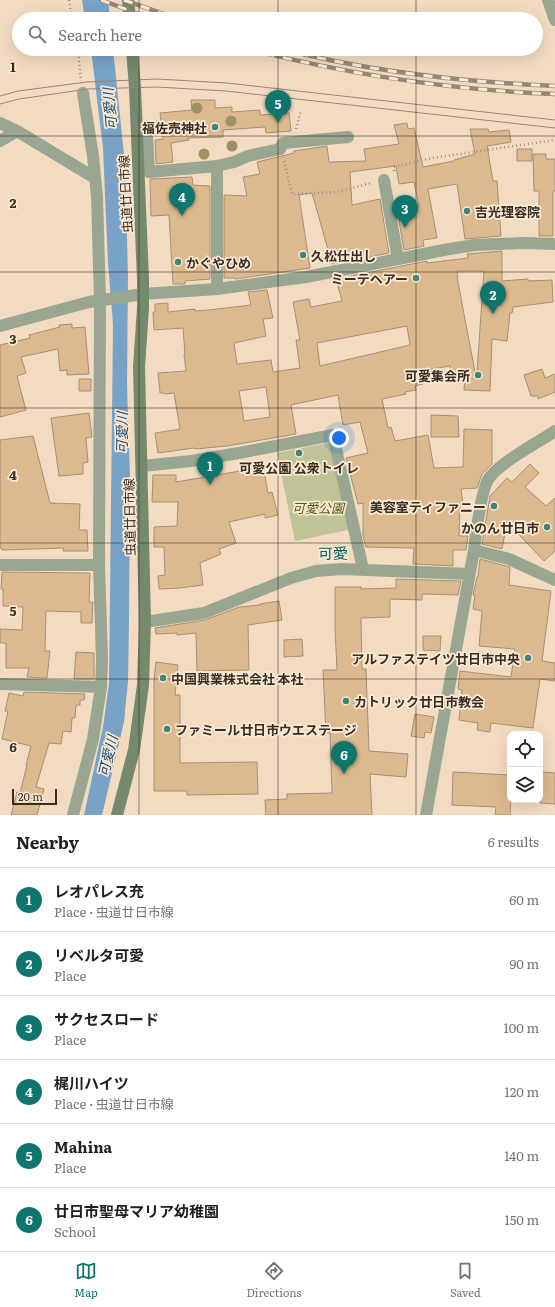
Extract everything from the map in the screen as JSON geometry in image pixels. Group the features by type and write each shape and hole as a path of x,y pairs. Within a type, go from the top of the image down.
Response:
{"main road":[{"path":"128,0 129,12"},
{"name":"虫道廿日市線","path":"117,815 134,750 144,685 145,622 139,367 143,308 138,294 136,132 132,56"}],"street":[{"path":"548,0 555,20"},
{"path":"74,815 93,739 101,687 102,660 99,565 102,300 97,197 101,177 93,156 83,94"},
{"path":"0,122 101,177"},
{"path":"0,141 17,131"},
{"path":"136,132 147,138 149,172 217,166 234,162 248,156 280,149 283,143 348,137"},
{"path":"216,289 217,166"},
{"path":"384,180 398,259"},
{"path":"0,326 67,307 138,294 216,289 306,277 474,245 524,243 555,244"},
{"path":"426,815 474,550 479,512 488,478 508,461 555,431"},
{"path":"142,466 239,454 333,435 363,569"},
{"path":"474,550 509,559 555,580"},
{"path":"0,565 99,565"},
{"path":"145,622 204,613 291,578 316,571 363,569 469,574"},
{"path":"0,684 101,687"}],"path":[{"path":"69,0 71,12"},
{"path":"79,56 81,79"},
{"path":"280,149 292,194 337,192 384,180 394,176 394,166 432,158 555,140"},
{"path":"101,177 129,176"}],"green space":[{"name":"可愛公園","path":"333,442 353,529 295,541 277,453"}],"water":[{"path":"82,0 108,0 109,12 84,12"},
{"name":"可愛川","path":"92,56 114,56 125,164 128,276 127,385 130,477 129,624 128,681 124,722 102,815 84,815 103,727 109,684 113,324 108,263 103,148"}],"building":[{"path":"191,100 215,100 215,108 232,107 232,112 260,110 260,115 289,113 291,131 266,133 265,127 223,130 223,137 188,138 189,140 171,143 173,162 156,164 155,140 163,139 160,113 192,110"},
{"path":"407,123 408,129 414,128 423,167 454,161 475,154 470,129 488,129 489,132 509,130 511,142 487,146 493,181 497,181 501,236 465,239 457,184 428,189 437,238 423,240 424,246 404,250 397,209 419,206 414,182 399,184 396,166 350,172 352,205 380,199 389,253 332,264 312,193 299,195 310,268 235,279 224,278 224,195 247,196 243,177 260,174 257,162 294,153 294,151 327,146 329,162 366,161 364,149 399,144 394,125"},
{"path":"517,149 532,149 532,161 517,161"},
{"path":"533,154 546,154 546,159 555,159 553,236 539,236 539,191 534,191"},
{"path":"192,177 193,185 210,186 210,279 185,281 185,284 173,284 169,215 151,216 150,179"},
{"path":"502,251 502,281 528,279 528,281 552,280 553,302 513,307 512,313 510,313 507,341 492,339 490,391 464,390 465,378 449,378 450,366 420,371 423,384 415,386 416,390 405,392 406,394 382,399 388,428 391,427 395,441 428,435 434,468 463,467 464,429 492,430 492,464 482,474 477,488 461,489 463,504 460,505 459,536 468,536 466,550 453,550 453,566 413,564 414,548 366,547 363,536 363,503 358,504 346,458 368,453 360,422 343,425 338,395 291,405 296,434 227,446 194,448 158,453 155,433 180,429 174,393 160,393 158,373 186,371 183,328 154,330 153,312 155,312 155,304 168,303 168,312 195,309 195,311 209,310 251,305 248,292 267,290 273,318 263,319 266,336 234,343 237,364 271,360 273,372 300,368 296,340 300,340 293,302 309,299 311,307 342,301 336,279 427,261 427,263 468,258 467,254","holes":["457,271 484,271 477,372 475,372","407,326 410,345 320,366 317,343","266,387 270,417 244,421 239,391"]},
{"path":"72,324 72,328 85,327 89,374 67,375 67,370 60,371 58,349 21,357 26,373 17,376 26,410 0,417 0,345 30,338 29,335 60,327 59,325"},
{"path":"542,369 545,378 555,374 555,392 538,399 538,396 531,396 524,375"},
{"path":"79,379 91,379 91,391 79,391"},
{"path":"89,413 92,437 86,438 88,462 83,463 83,474 59,476 51,418"},
{"path":"431,415 458,416 459,437 431,437"},
{"path":"33,436 50,503 80,504 79,530 87,530 88,551 63,551 64,548 2,550 2,548 0,548 0,440"},
{"path":"530,464 539,473 525,487 546,506 555,498 555,551 544,561 507,522 502,549 482,544 490,496 507,478 512,482"},
{"path":"263,465 268,493 272,492 278,515 265,518 265,514 229,522 236,543 219,549 221,554 200,563 203,585 159,589 158,576 165,575 164,547 154,547 154,527 177,526 178,502 152,502 153,475 176,475 176,482 240,471 240,469"},
{"path":"480,559 510,567 509,585 551,591 542,661 555,663 555,681 540,679 533,728 491,723 490,732 477,730 478,723 459,720 462,690 458,689 460,671 511,677 515,649 479,646 482,611 473,609 475,595 473,595 478,577"},
{"path":"2,572 90,573 89,602 93,602 92,623 81,623 81,612 46,611 45,651 50,651 47,678 27,677 29,668 6,668 6,643 0,643 0,629 22,630 23,607 3,606 3,589 1,589"},
{"path":"396,579 461,581 458,595 422,594 422,600 390,599 390,617 361,618 362,669 366,669 369,751 408,754 406,777 370,774 372,815 266,815 265,800 287,799 287,794 332,793 330,733 326,733 323,670 337,670 335,587 361,587 361,589 396,588"},
{"path":"279,601 282,620 248,625 249,670 197,671 196,633 177,635 177,633 156,634 155,628 205,620 239,607"},
{"path":"423,636 441,636 440,651 423,650"},
{"path":"302,639 303,656 284,657 284,640"},
{"path":"76,652 94,653 94,679 74,679"},
{"name":"ファミール廿日市ウエステージ","path":"156,662 178,665 175,695 180,695 180,763 257,762 258,794 187,795 187,791 154,791 154,680"},
{"path":"24,692 85,694 84,700 80,700 80,705 76,705 75,718 72,718 71,732 63,731 61,744 49,743 36,787 44,789 37,815 11,815 17,792 20,793 31,746 2,739 8,711 5,711 9,693 23,696"},
{"path":"415,714 434,717 431,733 425,732 424,738 411,736"},
{"path":"453,772 507,775 507,803 511,803 510,815 495,815 496,807 452,805"},
{"path":"543,772 555,773 555,804 540,803 543,803"}],"tram line":[{"path":"0,96 18,91 87,82 157,79 227,83 555,120"},
{"path":"0,104 19,99 88,89 157,87 226,91 555,128"}],"railway":[{"path":"101,0 133,12"},
{"path":"124,0 158,12"},
{"path":"278,56 362,74 400,80 477,89 555,94"},
{"path":"312,56 349,64 417,75 486,82 555,86"}],"place":[{"name":"Mahina","path":"278,123"},
{"name":"福佐売神社","path":"215,127"},
{"name":"吉光理容院","path":"467,211"},
{"name":"梶川ハイツ","path":"182,216"},
{"name":"サクセスロード","path":"405,228"},
{"name":"久松仕出し","path":"303,255"},
{"name":"かぐやひめ","path":"178,262"},
{"name":"ミーテヘアー","path":"416,278"},
{"name":"リベルタ可愛","path":"493,314"},
{"name":"可愛集会所","path":"478,375"},
{"name":"可愛公園 公衆トイレ","path":"299,453"},
{"name":"レオパレス充","path":"210,485"},
{"name":"美容室ティファニー","path":"494,506"},
{"name":"かのん廿日市","path":"547,527"},
{"name":"アルファステイツ廿日市中央","path":"528,658"},
{"name":"中国興業株式会社 本社","path":"163,678"},
{"name":"カトリック廿日市教会","path":"346,701"},
{"name":"ファミール廿日市ウエステージ","path":"167,729"},
{"name":"廿日市聖母マリア幼稚園","path":"344,774"}],"district":[{"name":"可愛","path":"333,552"}]}
